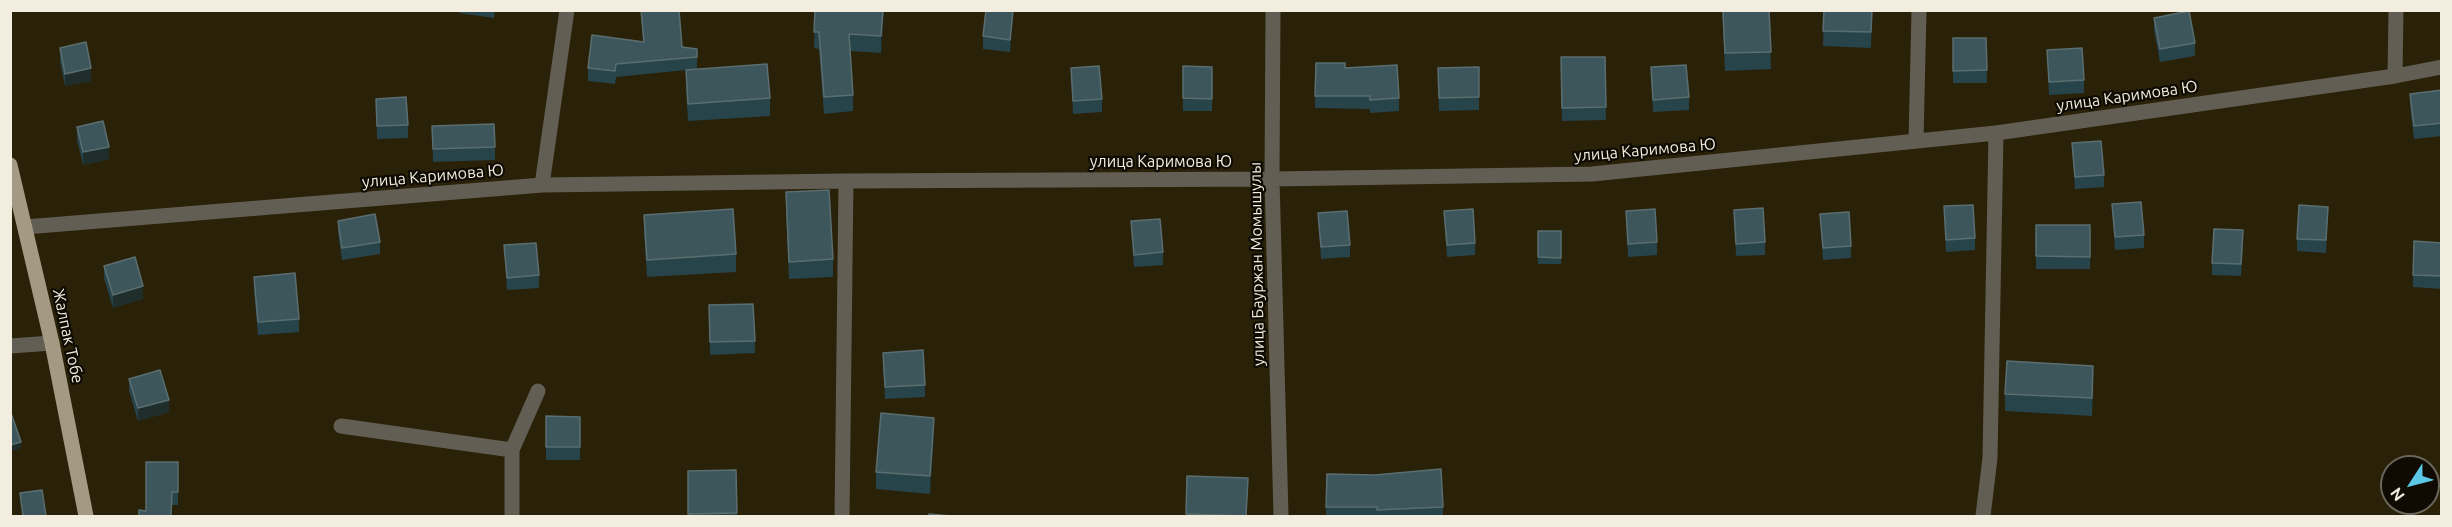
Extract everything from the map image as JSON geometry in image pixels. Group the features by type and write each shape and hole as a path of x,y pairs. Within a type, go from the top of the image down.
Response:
{"main road":[{"name":"Жалпак Тобе","path":"10,165 52,343 86,516"}],"street":[{"path":"542,185 567,10"},
{"name":"улица Бауржан Момышулы","path":"1273,10 1272,179 1281,516"},
{"path":"1916,141 1919,10"},
{"path":"2395,76 2396,10"},
{"name":"улица Каримова Ю","path":"25,227 542,185 1592,174 1996,133 2395,76 2442,67"},
{"path":"1987,513 1996,133"},
{"path":"842,516 846,181"},
{"path":"10,346 52,343"},
{"path":"512,516 512,450 538,392"},
{"path":"341,426 512,450"}],"building":[{"path":"641,10 679,10 682,47 697,49 697,57 616,64 615,71 588,68 592,35 644,42"},
{"path":"815,10 883,10 881,36 849,34 853,95 824,97 819,32 814,32"},
{"path":"986,10 1013,10 1010,40 983,36"},
{"path":"1723,10 1769,10 1771,52 1725,53"},
{"path":"1824,10 1872,10 1871,32 1823,31"},
{"path":"2189,11 2195,43 2160,49 2154,18"},
{"path":"1953,38 1986,38 1987,70 1953,71"},
{"path":"86,42 91,68 65,74 60,48"},
{"path":"2082,48 2084,80 2049,82 2047,50"},
{"path":"1561,57 1605,57 1606,107 1562,108"},
{"path":"1316,63 1345,63 1345,68 1397,65 1399,98 1370,100 1370,96 1315,96"},
{"path":"767,64 770,98 688,104 686,70"},
{"path":"1686,65 1689,97 1653,100 1651,67"},
{"path":"1099,66 1102,99 1073,101 1071,68"},
{"path":"1183,66 1212,67 1212,99 1183,98"},
{"path":"1479,67 1479,97 1439,98 1438,68"},
{"path":"2442,90 2442,123 2414,126 2410,94"},
{"path":"406,97 408,125 377,126 376,99"},
{"path":"103,121 109,147 83,152 77,127"},
{"path":"494,124 495,147 433,149 432,126"},
{"path":"2101,141 2104,175 2075,177 2072,143"},
{"path":"829,190 833,259 789,262 786,192"},
{"path":"2141,202 2144,235 2115,237 2112,204"},
{"path":"1973,205 1975,238 1946,240 1944,206"},
{"path":"2299,205 2328,207 2326,240 2297,239"},
{"path":"1763,208 1765,242 1736,244 1734,210"},
{"path":"733,209 736,254 647,260 644,215"},
{"path":"1473,209 1475,243 1447,245 1444,211"},
{"path":"1655,209 1657,242 1628,244 1626,211"},
{"path":"1347,211 1350,245 1321,247 1318,213"},
{"path":"1849,212 1851,246 1823,248 1820,214"},
{"path":"375,214 380,242 342,248 338,221"},
{"path":"1160,219 1163,252 1134,255 1131,221"},
{"path":"2036,225 2090,225 2090,257 2036,256"},
{"path":"2214,229 2243,230 2241,264 2212,263"},
{"path":"1538,231 1561,231 1561,258 1538,257"},
{"path":"2414,241 2442,243 2442,276 2413,275"},
{"path":"536,243 539,275 507,278 504,245"},
{"path":"135,257 143,286 113,295 104,266"},
{"path":"295,273 299,319 258,322 254,277"},
{"path":"753,304 755,341 710,342 709,305"},
{"path":"923,350 925,385 885,387 883,353"},
{"path":"2007,361 2093,366 2092,398 2005,394"},
{"path":"160,370 169,400 138,408 129,379"},
{"path":"10,410 21,442 10,445"},
{"path":"881,413 934,418 930,476 876,472"},
{"path":"546,416 580,417 580,447 546,447"},
{"path":"146,462 178,462 178,492 172,492 171,516 139,516 139,510 146,511"},
{"path":"1441,469 1443,507 1377,510 1377,507 1326,507 1327,474 1375,475"},
{"path":"736,470 737,513 688,514 688,471"},
{"path":"1187,476 1248,478 1246,516 1186,514"},
{"path":"42,490 46,516 23,516 20,493"}]}
